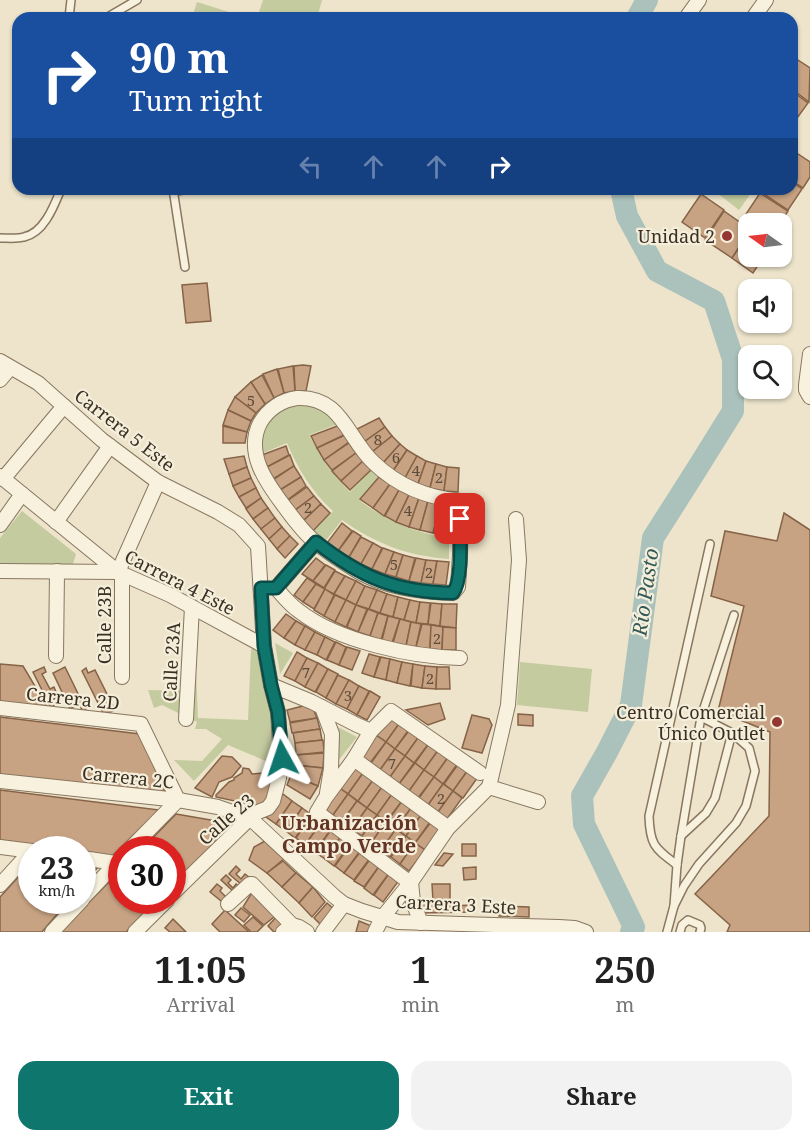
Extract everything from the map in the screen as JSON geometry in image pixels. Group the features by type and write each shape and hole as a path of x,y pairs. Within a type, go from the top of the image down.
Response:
{"street":[{"path":"810,354 806,390 810,397"},
{"path":"0,380 5,365"},
{"name":"Carrera 5 Este","path":"5,365 38,382 110,446 158,482 225,516 239,525 258,546"},
{"path":"301,398 315,400 334,410 369,458 399,483 432,497 461,501 458,587 453,593 421,591 378,581 350,567 316,542 296,523 277,497 262,475 256,459 255,440 261,422 274,407 289,400 301,398"},
{"path":"2,477 64,406"},
{"path":"56,522 110,446"},
{"name":"Carrera 4 Este","path":"2,477 120,573 170,595 264,646"},
{"name":"Calle 23B","path":"122,677 120,573 158,482"},
{"path":"0,525 22,494"},
{"path":"375,932 408,880 448,828 489,787 508,705 519,560 516,519"},
{"path":"276,588 316,542"},
{"name":"Calle 23","path":"186,880 250,818 268,808 275,795 279,778 282,758 278,712 264,646 258,546"},
{"path":"0,571 120,573"},
{"path":"56,656 57,572"},
{"path":"261,588 276,588 302,614 336,631 373,644 411,654 460,657"},
{"name":"Calle 23A","path":"186,719 192,607"},
{"path":"271,685 371,731"},
{"path":"322,707 332,734 331,769 326,797"},
{"name":"Carrera 2D","path":"0,708 141,724 178,800"},
{"path":"421,923 408,880 317,812 371,731 391,711 480,773"},
{"path":"354,759 443,824"},
{"name":"Carrera 2C","path":"0,782 178,800 218,807 250,818"},
{"path":"489,787 538,802"},
{"path":"143,836 178,800"},
{"name":"Carrera 3 Este","path":"250,818 335,897 362,912 398,922 559,927 575,928 586,932"},
{"path":"0,847 18,849"},
{"path":"0,885 18,865"},
{"path":"96,885 108,872"},
{"path":"228,904 252,884 288,929 299,927 308,932"},
{"path":"323,932 345,903"},
{"path":"52,932 69,914"},
{"path":"135,932 153,914"}],"lane":[{"path":"116,12 137,0"},
{"path":"0,238 25,237 38,230 58,195"},
{"path":"173,195 185,267"},
{"path":"677,866 653,844 649,831 649,816 710,544"},
{"path":"667,932 674,906 681,836 701,717 734,615"},
{"path":"674,906 699,864 736,823 746,806 755,771 749,748 732,733 701,717"},
{"path":"681,836 706,813 716,798 732,733"},
{"path":"680,932 682,925 688,920 700,925 700,932"}],"green space":[{"path":"263,0 322,0 319,12 259,12"},
{"path":"197,2 229,12 194,12"},
{"path":"720,195 750,195 739,210"},
{"path":"295,404 319,409 338,424 309,435 327,465 350,492 371,470 379,476 359,500 401,525 449,538 449,559 406,552 367,536 342,520 323,544 311,534 333,511 306,480 287,443 261,454 262,435 268,422 278,413"},
{"path":"22,511 76,554 72,567 0,566 0,538"},
{"path":"194,622 198,718 248,720 251,649 262,650 280,735 273,764 228,745 194,781 174,760 202,761 222,739 206,729 195,729 197,722 162,705 154,708 148,690 186,691"},
{"path":"275,643 293,653 280,674"},
{"path":"520,662 592,669 588,712 517,705"},
{"path":"332,724 357,737 334,766"}],"building":[{"path":"798,60 810,68 809,102 798,94"},
{"path":"798,96 808,103 798,117"},
{"path":"798,154 810,162 810,177 803,188 798,185"},
{"path":"700,195 724,210 705,238 682,222"},
{"path":"759,195 763,195 788,211 787,213 747,213"},
{"path":"766,195 798,195 788,210"},
{"name":"Unidad 2","path":"724,211 738,221 738,249 732,258 705,240"},
{"path":"738,249 738,262 732,258"},
{"path":"745,267 757,267 753,273"},
{"path":"207,283 211,321 186,323 182,285"},
{"path":"293,366 295,391 284,393 278,369"},
{"path":"294,366 311,366 306,391 295,391"},
{"path":"277,369 284,393 274,398 263,374"},
{"path":"262,375 274,398 265,404 251,382"},
{"path":"251,382 265,404 256,413 235,397"},
{"path":"235,397 256,413 251,421 228,410"},
{"path":"228,410 251,421 247,432 223,425"},
{"path":"379,418 385,427 364,442 357,429"},
{"path":"340,425 344,435 317,448 311,436"},
{"path":"223,426 247,432 245,443 223,443"},
{"path":"385,427 392,436 372,452 364,442"},
{"path":"345,435 349,442 324,460 317,448"},
{"path":"392,436 400,444 383,463 372,452"},
{"path":"349,443 356,453 332,470 324,460"},
{"path":"400,444 407,450 393,471 383,463"},
{"path":"286,446 289,455 267,467 262,455"},
{"path":"407,450 417,456 405,478 393,471"},
{"path":"356,453 363,461 341,481 332,471"},
{"path":"290,455 294,466 273,479 267,467"},
{"path":"244,456 247,467 229,474 224,459"},
{"path":"417,456 426,461 418,484 405,478"},
{"path":"363,461 371,470 350,490 341,481"},
{"path":"426,461 436,464 430,488 418,484"},
{"path":"436,464 447,467 444,491 430,488"},
{"path":"294,466 301,477 280,490 273,480"},
{"path":"247,467 251,478 233,486 229,474"},
{"path":"447,467 459,468 458,492 444,491"},
{"path":"301,477 306,486 286,501 280,490"},
{"path":"379,477 390,484 373,508 360,499"},
{"path":"251,478 256,488 239,497 233,486"},
{"path":"390,484 399,490 384,516 373,508"},
{"path":"307,487 314,496 294,511 287,501"},
{"path":"256,488 261,498 246,508 239,497"},
{"path":"399,490 409,495 396,522 385,516"},
{"path":"409,495 419,498 409,527 396,522"},
{"path":"314,496 321,504 303,521 294,511"},
{"path":"261,498 268,508 253,519 246,509"},
{"path":"419,498 428,501 420,530 409,527"},
{"path":"428,501 440,504 433,533 420,530"},
{"path":"321,504 330,513 313,531 303,521"},
{"path":"440,504 454,506 449,534 434,533"},
{"path":"268,508 275,518 261,529 253,519"},
{"name":"Centro Comercial Único Outlet","path":"784,513 810,530 810,932 727,932 730,925 695,894 769,816 770,732 718,711 744,606 711,596 725,531 777,541"},
{"path":"275,518 282,527 269,539 261,529"},
{"path":"342,523 352,531 338,551 327,543"},
{"path":"282,527 290,536 277,549 269,539"},
{"path":"353,531 361,536 349,557 338,551"},
{"path":"290,536 298,544 285,558 277,549"},
{"path":"361,537 373,543 361,564 349,557"},
{"path":"373,543 382,548 372,569 361,564"},
{"path":"383,548 394,552 385,574 372,569"},
{"path":"394,552 403,555 396,577 385,574"},
{"path":"403,555 415,558 409,581 396,577"},
{"path":"316,558 325,565 313,581 302,574"},
{"path":"416,558 426,560 421,583 409,581"},
{"path":"426,560 437,561 433,584 421,583"},
{"path":"437,561 449,562 446,585 433,584"},
{"path":"326,565 335,570 324,588 313,581"},
{"path":"335,571 345,576 334,594 324,589"},
{"path":"345,576 356,581 346,600 334,594"},
{"path":"307,578 316,584 303,602 294,595"},
{"path":"356,581 365,586 356,605 346,600"},
{"path":"316,584 325,589 314,609 303,602"},
{"path":"365,586 377,590 369,609 356,605"},
{"path":"325,589 334,595 324,616 314,610"},
{"path":"377,590 387,594 380,613 369,609"},
{"path":"387,594 398,597 393,617 380,613"},
{"path":"335,595 346,600 335,622 324,616"},
{"path":"398,597 410,600 404,620 393,617"},
{"path":"346,600 356,605 346,627 335,622"},
{"path":"410,600 420,602 416,623 404,620"},
{"path":"420,602 430,603 428,624 416,623"},
{"path":"431,603 442,604 440,626 428,624"},
{"path":"442,604 457,604 456,628 440,626"},
{"path":"356,605 367,609 358,632 347,627"},
{"path":"368,609 378,613 370,636 358,632"},
{"path":"378,613 388,616 381,640 370,636"},
{"path":"286,614 296,621 284,638 273,630"},
{"path":"388,616 400,619 392,643 382,640"},
{"path":"400,619 411,622 406,646 393,643"},
{"path":"296,621 305,626 295,645 284,638"},
{"path":"411,622 421,624 416,647 406,646"},
{"path":"422,624 431,625 430,649 416,647"},
{"path":"431,625 443,627 442,650 430,649"},
{"path":"305,626 315,632 305,650 295,645"},
{"path":"443,627 456,628 456,650 442,650"},
{"path":"315,632 325,637 317,655 305,650"},
{"path":"325,637 335,642 326,660 317,655"},
{"path":"336,642 346,647 339,665 327,660"},
{"path":"347,647 360,651 352,670 339,665"},
{"path":"297,652 307,658 295,681 284,676"},
{"path":"369,654 380,657 374,677 362,673"},
{"path":"381,657 390,659 386,680 374,677"},
{"path":"307,658 318,663 305,687 295,681"},
{"path":"390,659 402,662 397,683 386,680"},
{"path":"402,662 413,664 410,686 397,683"},
{"path":"318,663 328,669 315,692 305,687"},
{"path":"0,664 23,666 48,708 0,703"},
{"path":"413,664 425,666 422,688 411,686"},
{"path":"425,666 437,667 436,689 422,688"},
{"path":"44,667 46,672 42,674 50,689 54,687 56,692 54,694 56,698 51,700 54,706 51,708 33,672"},
{"path":"65,667 86,710 83,712 79,704 70,709 53,673"},
{"path":"437,667 449,667 450,689 436,689"},
{"path":"86,668 88,673 95,670 115,710 104,715 82,671"},
{"path":"328,669 338,674 326,698 316,692"},
{"path":"338,675 349,680 336,704 326,698"},
{"path":"349,680 359,686 347,709 336,704"},
{"path":"359,686 369,691 357,715 347,709"},
{"path":"370,691 380,697 367,720 357,715"},
{"path":"440,703 445,719 428,725 406,710"},
{"path":"311,704 317,718 290,722 287,710"},
{"path":"391,714 401,721 386,742 376,735"},
{"path":"518,714 533,715 533,726 518,725"},
{"path":"472,715 489,719 492,725 482,753 462,748"},
{"path":"0,717 140,734 167,796 0,775"},
{"path":"317,718 320,729 292,733 290,723"},
{"path":"401,721 410,728 395,749 386,742"},
{"path":"411,728 420,735 405,756 395,749"},
{"path":"320,729 322,740 295,743 293,733"},
{"path":"376,735 386,742 370,763 361,756"},
{"path":"420,735 430,742 414,763 405,756"},
{"path":"323,740 324,752 296,755 295,743"},
{"path":"386,742 395,749 380,770 371,763"},
{"path":"430,742 439,749 424,770 415,763"},
{"path":"395,749 405,756 390,777 380,770"},
{"path":"439,749 449,756 434,777 424,770"},
{"path":"324,753 323,768 295,765 296,755"},
{"path":"222,756 232,757 241,766 232,777 219,782 212,797 195,788"},
{"path":"405,756 414,763 399,784 390,777"},
{"path":"449,756 458,763 443,784 434,777"},
{"path":"415,763 424,770 409,791 399,784"},
{"path":"459,763 468,770 453,791 444,784"},
{"path":"294,765 323,768 318,786 292,775"},
{"path":"354,766 363,773 348,794 338,787"},
{"path":"243,768 249,769 252,774 265,773 277,782 268,808 216,797 229,782 242,773"},
{"path":"424,770 434,777 418,798 409,791"},
{"path":"468,770 478,777 463,798 453,791"},
{"path":"363,773 373,780 358,801 348,794"},
{"path":"291,775 318,786 310,799 287,785"},
{"path":"434,777 443,784 428,805 419,798"},
{"path":"373,780 382,787 367,808 358,801"},
{"path":"443,784 453,791 438,812 428,805"},
{"path":"338,787 348,794 333,815 323,808"},
{"path":"382,787 392,794 377,815 367,808"},
{"path":"0,790 159,810 132,836 108,836 108,855 96,853 96,836 18,836 18,842 0,840"},
{"path":"453,791 462,798 447,819 438,812"},
{"path":"283,794 292,801 276,824 266,817"},
{"path":"348,794 357,801 342,822 333,815"},
{"path":"392,794 402,801 386,822 377,815"},
{"path":"292,801 302,808 286,831 276,824"},
{"path":"357,801 367,808 352,829 342,822"},
{"path":"402,801 411,808 396,829 387,822"},
{"path":"302,808 312,815 295,838 286,831"},
{"path":"367,808 377,815 362,836 352,829"},
{"path":"411,808 421,815 406,836 396,829"},
{"path":"176,814 234,824 186,872 186,836 155,836"},
{"path":"312,815 321,822 305,845 296,838"},
{"path":"377,815 386,822 371,843 362,836"},
{"path":"421,815 430,822 415,843 406,836"},
{"path":"322,822 331,829 315,852 305,845"},
{"path":"386,822 396,829 381,850 371,843"},
{"path":"431,822 440,829 425,850 415,843"},
{"path":"396,829 405,836 390,857 381,850"},
{"path":"331,830 341,836 325,859 315,852"},
{"path":"341,836 351,843 334,866 325,859"},
{"path":"406,836 415,843 400,864 391,857"},
{"path":"265,841 284,859 267,873 249,860 254,847"},
{"path":"415,843 425,850 409,871 400,864"},
{"path":"351,844 360,851 344,873 335,866"},
{"path":"462,844 476,844 476,856 462,856"},
{"path":"361,851 370,858 354,880 344,873"},
{"path":"444,853 453,854 443,866 435,865"},
{"path":"371,858 380,865 364,887 354,881"},
{"path":"283,861 296,873 282,887 267,873"},
{"path":"380,865 390,872 373,895 364,888"},
{"path":"236,866 240,870 236,874 241,879 245,874 250,878 243,886 229,874"},
{"path":"476,867 476,879 464,880 463,868"},
{"path":"390,872 400,879 383,902 374,895"},
{"path":"296,873 313,887 299,903 282,887"},
{"path":"226,875 231,880 228,883 233,888 236,884 240,887 235,893 221,880"},
{"path":"18,877 18,914 57,914 42,932 0,932 0,897"},
{"path":"108,883 108,914 144,914 126,932 59,932 77,914 96,914 96,895"},
{"path":"217,884 222,888 220,891 226,897 229,894 233,898 226,905 210,892"},
{"path":"432,884 450,884 450,906 472,905 472,912 420,913 420,901 433,901"},
{"path":"313,887 325,902 312,917 299,903"},
{"path":"251,894 261,894 279,913 264,925 243,907"},
{"path":"327,903 335,910 321,925 314,918"},
{"path":"499,906 529,907 529,917 499,916"},
{"path":"241,908 250,915 244,922 235,915"},
{"path":"225,910 249,932 220,932 212,924"},
{"path":"279,914 289,924 281,932 274,932 268,926"},
{"path":"253,917 263,926 257,932 251,932 244,925"},
{"path":"173,919 186,932 170,932 165,928"},
{"path":"359,921 374,927 371,932 356,932"}],"waterway":[{"name":"Río Pasto","path":"640,12 647,0"},
{"name":"Río Pasto","path":"622,195 627,216 657,271 714,301 733,359 733,411 653,538 631,705 582,796 584,824 634,927 631,932"}],"place":[{"name":"Unidad 2","path":"727,236"},
{"name":"Centro Comercial Único Outlet","path":"777,722"}],"district":[{"name":"Urbanización Campo Verde","path":"349,834"}],"route":[{"path":"282,758 278,712 264,646 261,588 276,588 316,542 350,567 378,581 421,591 453,593 458,587 460,519"}]}
